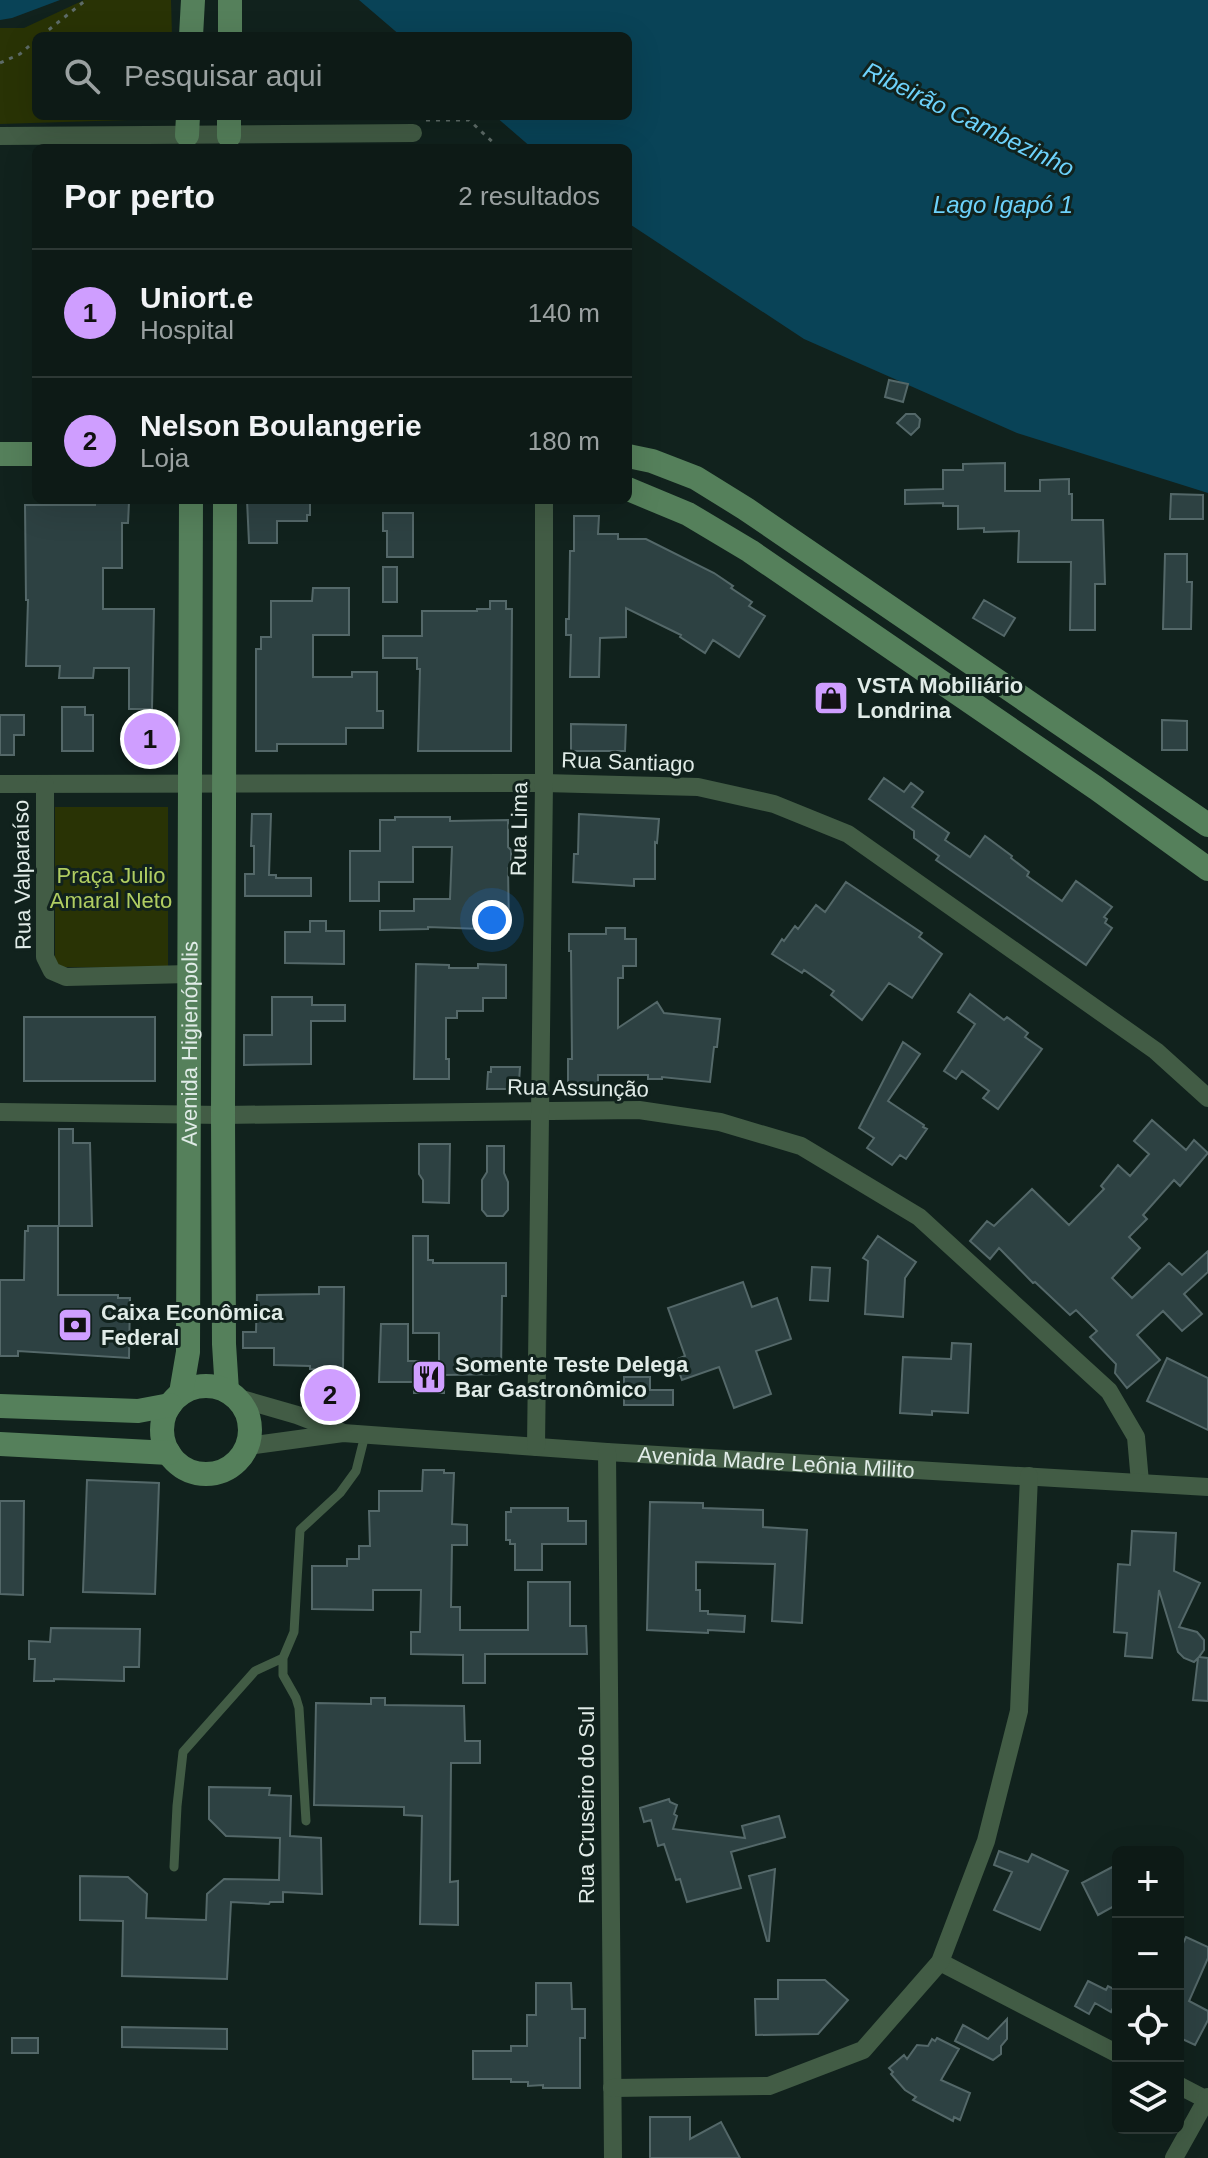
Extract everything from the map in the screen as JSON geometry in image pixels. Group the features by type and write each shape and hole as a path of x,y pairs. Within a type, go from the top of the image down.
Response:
{"main road":[{"path":"191,32 193,0"},
{"path":"230,0 230,32"},
{"path":"0,454 32,454"},
{"path":"632,459 671,468 709,486 746,509 1208,825"},
{"path":"632,491 688,514 750,551 1096,788 1208,869"},
{"name":"Avenida Higienópolis","path":"175,1399 188,1352 191,504"},
{"name":"Avenida Higienópolis","path":"225,504 224,1344 232,1394"},
{"path":"990,716 1009,689"},
{"path":"0,1406 138,1411 175,1399 192,1388 216,1387 232,1394 245,1408 250,1420 248,1446 240,1458 217,1473 189,1471 178,1463 169,1453 162,1429 164,1416 175,1399"},
{"path":"0,1444 169,1453"}],"street":[{"path":"0,136 229,133 322,141 413,133"},
{"name":"Rua Lima","path":"536,1447 544,504"},
{"name":"Rua Santiago","path":"0,784 544,783 698,787 774,804 848,834 1156,1051 1208,1098"},
{"name":"Rua Valparaíso","path":"45,784 45,957 52,971 66,977 189,974"},
{"name":"Rua Assunção","path":"0,1112 223,1115 639,1110 720,1122 801,1146 919,1217 1109,1391 1136,1437 1140,1482"},
{"name":"Avenida Madre Leônia Milito","path":"232,1394 343,1433"},
{"name":"Avenida Madre Leônia Milito","path":"248,1446 343,1433 607,1452 1208,1487"},
{"name":"Rua Cruseiro do Sul","path":"607,1452 613,2158"},
{"path":"612,2088 769,2086 863,2050 940,1962 986,1841 1019,1711 1029,1476"},
{"path":"940,1962 1112,2051"},
{"path":"1174,2158 1207,2098 1184,2088"}],"lane":[{"path":"306,1821 299,1708 283,1675 283,1658 294,1632 300,1530 340,1493 356,1471 365,1435"},
{"path":"174,1867 183,1752 255,1671 283,1658"}],"path":[{"path":"46,32 86,0"},
{"path":"0,63 20,54 32,44"}],"green space":[{"path":"84,0 171,0 172,32 32,32 32,120 129,120 0,124 0,28 24,28"},
{"name":"Praça Julio Amaral Neto","path":"55,807 168,807 168,968 55,967"}],"water":[{"path":"0,0 60,0 0,20"},
{"name":"Lago Igapó 1","path":"359,0 1208,0 1208,493 1017,433 804,339 632,226 632,144 527,144 500,120 632,120 632,32 396,32"}],"building":[{"path":"889,380 908,384 903,402 885,397"},
{"path":"906,414 915,414 920,419 919,427 911,435 897,423"},
{"path":"1005,463 1005,491 1040,491 1040,480 1069,479 1072,520 1103,520 1105,584 1095,584 1095,630 1070,630 1071,562 1018,562 1019,531 958,529 958,506 943,506 943,503 905,504 905,490 943,489 943,470 963,470 963,464"},
{"path":"1171,494 1203,495 1203,519 1170,519"},
{"path":"129,504 128,523 122,523 122,568 103,568 103,609 154,609 152,709 129,709 129,668 94,668 93,678 59,678 60,666 26,666 28,600 25,505"},
{"path":"247,504 310,504 307,521 277,521 277,543 249,543"},
{"path":"383,513 413,513 413,557 387,557"},
{"path":"574,516 599,516 598,534 618,534 618,539 646,539 714,573 752,602 749,606 765,616 739,657 713,640 705,653 681,635 626,608 626,637 600,638 599,677 570,677 571,635 566,635 566,619 569,619"},
{"path":"1165,554 1187,554 1187,582 1192,582 1191,629 1163,629"},
{"path":"383,567 397,567 397,602 383,602"},
{"path":"313,588 349,588 349,635 313,635 313,677 352,677 352,672 377,672 377,711 383,711 383,728 346,728 346,744 277,744 277,751 256,751 256,649 261,649 261,637 271,637 271,601 312,601"},
{"path":"984,600 1015,618 1004,636 973,618"},
{"path":"490,601 506,601 506,609 512,609 511,751 418,751 420,669 417,669 417,658 383,658 383,636 422,636 422,611 477,611 490,609"},
{"path":"62,707 85,707 85,715 93,715 93,751 62,751"},
{"path":"0,715 24,715 24,735 14,735 14,755 0,755"},
{"path":"1162,720 1187,721 1187,750 1162,750"},
{"path":"571,724 626,725 625,751 571,751"},
{"path":"884,778 904,792 911,783 923,792 912,807 949,833 945,840 970,857 985,836 1029,872 1027,876 1062,901 1076,881 1112,907 1104,917 1107,919 1105,923 1112,928 1086,965 936,860 939,856 914,838 914,831 869,799"},
{"path":"252,814 271,814 269,875 276,875 276,878 311,878 311,896 245,896 245,874 254,874"},
{"path":"579,814 659,819 655,842 655,879 634,879 634,886 573,882 574,854 578,854"},
{"path":"395,817 450,817 450,821 508,820 508,847 511,850 508,868 509,930 428,927 380,930 380,911 414,911 414,899 450,899 452,847 413,847 413,882 379,882 379,901 350,901 350,851 380,851 380,820 395,820"},
{"path":"846,882 922,933 919,937 942,954 912,998 889,983 862,1020 831,995 834,991 804,970 802,973 772,954 795,926 798,929 816,905 825,912"},
{"path":"310,921 326,921 326,931 344,931 344,964 285,963 285,932 310,932"},
{"path":"606,928 625,928 625,939 636,939 636,966 623,966 623,978 618,978 618,1028 657,1002 664,1013 720,1019 710,1082 662,1077 648,1079 648,1075 598,1075 598,1083 568,1083 568,1059 572,1059 569,934 606,934"},
{"path":"416,964 449,965 449,968 478,968 478,964 506,965 506,998 483,998 483,1011 457,1011 457,1018 446,1018 449,1079 414,1079"},
{"path":"970,994 1004,1020 1007,1017 1028,1033 1025,1037 1042,1049 998,1109 983,1098 989,1091 962,1071 956,1079 944,1071 975,1024 958,1012"},
{"path":"272,997 312,997 312,1005 345,1005 345,1021 311,1021 311,1064 244,1065 244,1035 272,1035"},
{"path":"24,1017 155,1017 155,1081 24,1081"},
{"path":"903,1042 920,1054 888,1101 927,1129 906,1159 900,1155 892,1165 867,1148 874,1138 859,1128"},
{"path":"491,1067 520,1067 519,1082 511,1089 487,1089"},
{"path":"1152,1120 1186,1150 1194,1140 1208,1153 1180,1186 1174,1180 1143,1215 1147,1219 1129,1237 1140,1248 1112,1278 1132,1298 1169,1263 1182,1275 1208,1251 1208,1272 1184,1294 1202,1314 1182,1331 1163,1311 1137,1335 1160,1360 1127,1388 1115,1373 1116,1364 1090,1337 1097,1331 1076,1310 1070,1315 999,1248 990,1259 970,1241 987,1221 994,1226 1032,1189 1069,1225 1104,1189 1101,1186 1118,1165 1130,1176 1149,1154 1134,1141"},
{"path":"59,1129 73,1129 73,1143 90,1143 92,1226 59,1226"},
{"path":"419,1144 450,1144 449,1203 423,1202"},
{"path":"487,1146 504,1146 508,1210 503,1216 487,1216 482,1210"},
{"path":"28,1226 58,1226 58,1295 118,1295 118,1298 130,1298 129,1358 18,1351 18,1356 0,1356 0,1280 24,1280 25,1231 28,1231"},
{"path":"413,1236 428,1236 428,1260 433,1260 433,1263 506,1263 506,1296 502,1296 501,1374 444,1375 444,1393 414,1393 414,1382 379,1382 381,1324 408,1324 408,1361 439,1361 439,1333 413,1333"},
{"path":"878,1236 916,1262 905,1278 903,1317 865,1314 868,1261 863,1258"},
{"path":"812,1267 830,1268 828,1301 810,1300"},
{"path":"743,1282 752,1307 777,1298 791,1339 756,1351 771,1394 734,1408 719,1367 682,1380 675,1360 685,1356 668,1308"},
{"path":"319,1287 344,1287 343,1370 274,1365 274,1348 243,1348 243,1332 256,1332 257,1295 319,1294"},
{"path":"952,1343 971,1344 968,1413 900,1413 903,1357 951,1359"},
{"path":"1167,1358 1208,1378 1208,1430 1147,1401"},
{"path":"624,1377 650,1377 650,1390 673,1390 673,1405 624,1405"},
{"path":"423,1470 454,1473 452,1524 467,1525 467,1545 452,1545 451,1607 460,1607 460,1630 528,1630 528,1582 570,1582 570,1626 586,1626 587,1654 485,1654 485,1683 463,1683 463,1655 411,1654 411,1632 420,1632 421,1590 373,1590 373,1610 312,1609 312,1566 347,1566 347,1559 359,1559 359,1546 370,1546 369,1511 379,1511 379,1491 422,1491"},
{"path":"87,1480 159,1483 155,1594 83,1592"},
{"path":"0,1501 24,1501 23,1595 0,1594"},
{"path":"650,1502 703,1503 703,1508 763,1510 763,1527 807,1530 802,1623 772,1621 775,1564 696,1562 700,1611 745,1616 744,1632 647,1630"},
{"path":"511,1508 568,1508 568,1521 586,1521 586,1544 542,1544 542,1570 515,1570 515,1544 506,1540 506,1512 511,1512"},
{"path":"1132,1531 1176,1533 1174,1571 1200,1583 1179,1627 1197,1632 1204,1640 1204,1650 1199,1657 1208,1658 1208,1701 1193,1700 1198,1658 1194,1662 1178,1652 1159,1590 1152,1658 1125,1656 1127,1633 1114,1632 1118,1564 1130,1565"},
{"path":"51,1628 140,1629 139,1667 124,1667 124,1681 34,1681 35,1659 29,1659 29,1641 50,1642"},
{"path":"371,1698 385,1698 385,1705 464,1706 465,1741 480,1741 480,1763 451,1763 450,1882 458,1881 458,1925 420,1924 422,1816 404,1815 404,1807 314,1805 316,1703 371,1704"},
{"path":"209,1787 270,1788 269,1795 291,1796 290,1836 321,1838 322,1894 283,1892 283,1902 231,1902 227,1979 122,1976 123,1921 80,1920 80,1876 128,1877 147,1894 146,1918 206,1920 207,1894 224,1879 279,1880 280,1838 226,1836 209,1819"},
{"path":"669,1799 677,1805 673,1829 745,1838 742,1826 779,1816 785,1837 731,1852 741,1888 687,1902 664,1844 658,1846 651,1820 644,1822 640,1808"},
{"path":"999,1851 1028,1862 1032,1854 1068,1871 1040,1930 994,1910 1012,1872 994,1865"},
{"path":"1112,1867 1112,1907 1098,1915 1082,1883"},
{"path":"775,1869 769,1941 767,1941 749,1876"},
{"path":"1186,1937 1208,1947 1208,1958 1189,2001 1208,2011 1208,2020 1195,2045 1184,2040"},
{"path":"778,1980 825,1980 848,2000 818,2034 756,2035 755,1999 778,1999"},
{"path":"1088,1981 1106,1990 1108,1986 1112,1988 1111,2012 1095,2003 1089,2014 1075,2006"},
{"path":"536,1983 571,1983 572,2009 585,2009 585,2038 580,2038 580,2088 543,2088 543,2085 528,2086 528,2082 511,2082 511,2079 473,2079 473,2051 511,2051 511,2046 527,2046 527,2015 536,2015"},
{"path":"1007,2019 1007,2039 1001,2046 1001,2054 993,2060 955,2041 963,2025 988,2039"},
{"path":"122,2027 227,2029 227,2049 122,2047"},
{"path":"12,2038 38,2038 38,2053 12,2053"},
{"path":"937,2038 959,2049 941,2080 970,2093 960,2120 954,2117 953,2121 913,2100 916,2097 905,2090 889,2068 904,2055 907,2059 917,2045 928,2046 932,2039 935,2041"},
{"path":"650,2117 690,2117 690,2139 721,2122 740,2158 650,2158"}],"place":[{"name":"VSTA Mobiliário Londrina","path":"831,698"},
{"name":"Uniort.e","path":"150,739"},
{"name":"Caixa Econômica Federal","path":"75,1325"},
{"name":"Somente Teste Delega Bar Gastronômico","path":"429,1377"},
{"name":"Nelson Boulangerie","path":"330,1395"}],"water label":[{"name":"Ribeirão Cambezinho","path":"969,119"}]}
